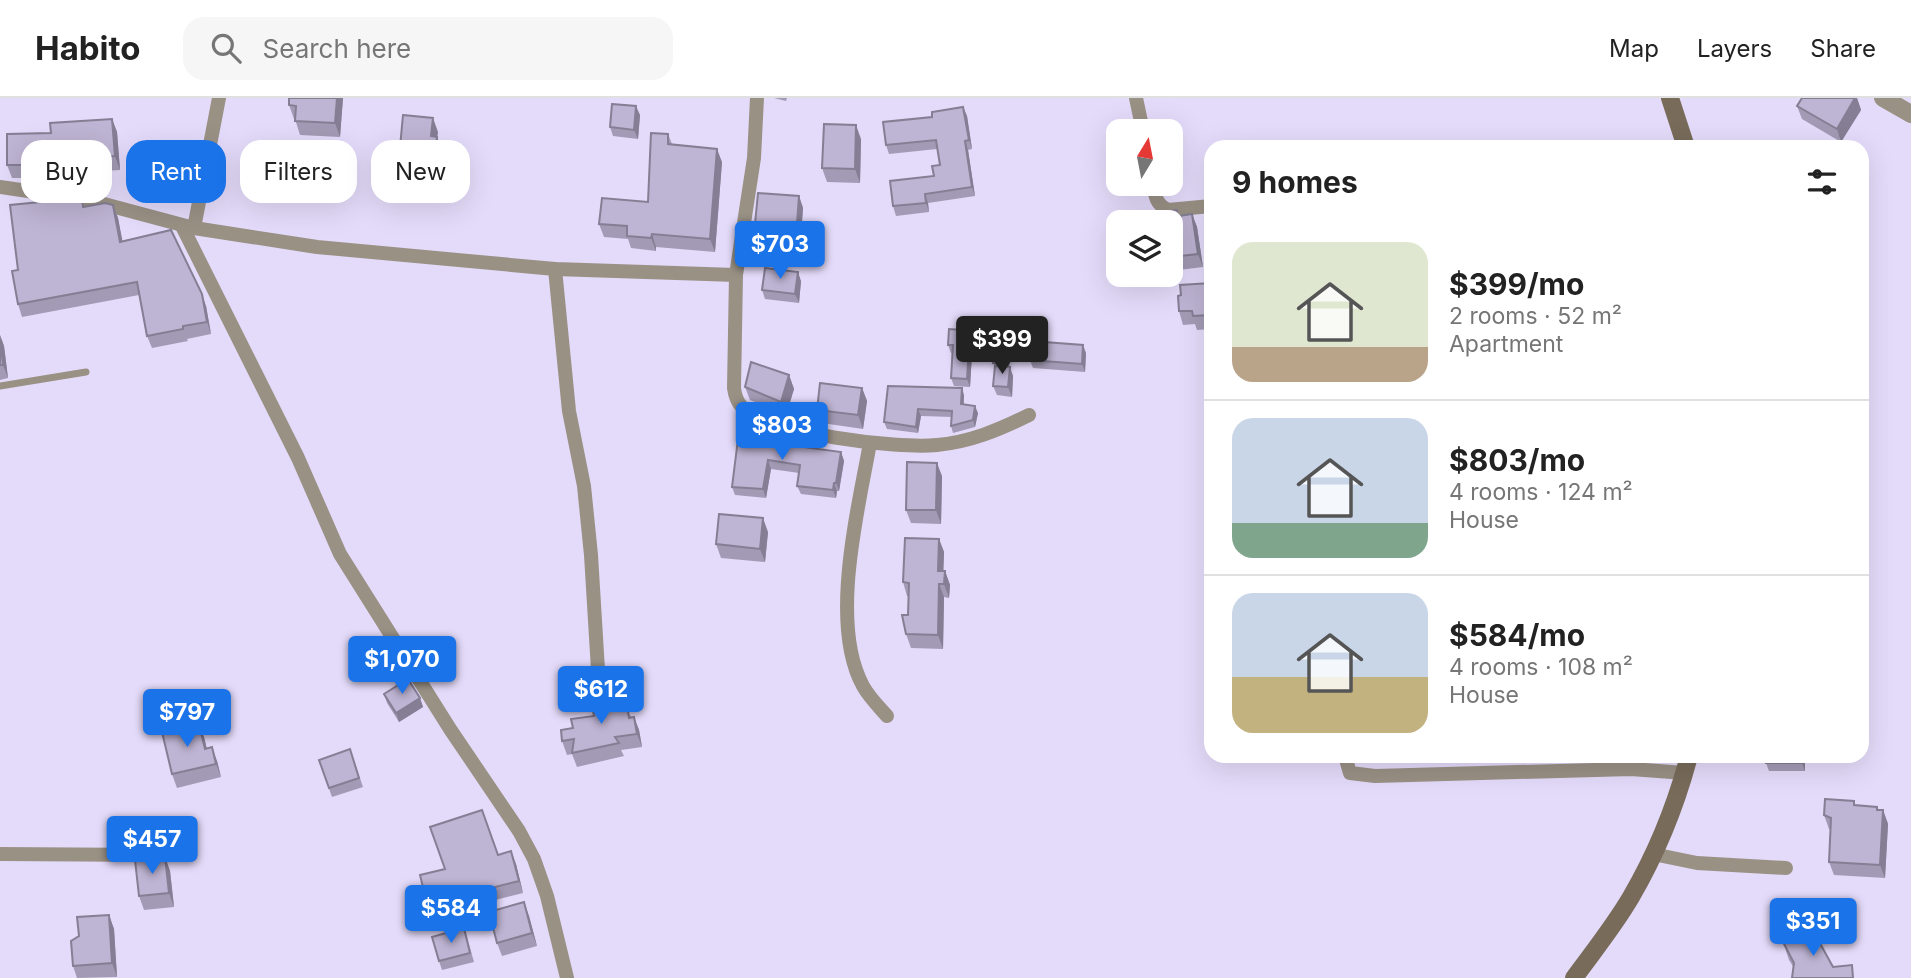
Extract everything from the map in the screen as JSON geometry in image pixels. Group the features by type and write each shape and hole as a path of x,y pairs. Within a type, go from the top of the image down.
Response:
{"main road":[{"path":"1670,98 1684,140"},
{"path":"1574,978 1630,898 1653,854 1687,764"}],"street":[{"path":"219,98 188,227 298,458 340,554 529,850 547,896 567,978"},
{"path":"757,98 754,158 736,275 733,388 735,398 741,406 752,414 794,430 870,443 936,445 989,434 1029,415"},
{"path":"1136,98 1140,119"},
{"path":"1883,98 1911,114"},
{"path":"0,187 89,200 188,227 317,247 555,269 736,275"},
{"path":"1156,196 1163,208 1168,210 1204,207"},
{"path":"555,269 569,411 584,485 598,670"},
{"path":"870,443 853,535 847,600 858,674 864,688 887,716"},
{"path":"1347,763 1350,773 1375,776 1631,769 1687,764"},
{"path":"0,853 155,855"},
{"path":"1653,854 1697,863 1786,868"}],"lane":[{"path":"0,386 86,372"}],"building":[{"path":"289,98 337,98 335,123 295,121 296,106 289,105"},
{"path":"1802,98 1855,98 1837,129 1797,106"},
{"path":"612,104 636,106 634,130 610,127"},
{"path":"963,107 969,140 965,141 972,187 925,194 926,203 893,206 890,181 934,176 932,166 940,165 936,140 886,145 883,122 932,117 932,112"},
{"path":"403,115 433,118 431,136 437,137 437,140 401,140"},
{"path":"112,119 115,156 112,156 112,140 21,140 21,165 7,165 7,134 51,133 50,123"},
{"path":"824,124 856,125 855,169 822,168"},
{"path":"651,133 668,134 668,144 717,149 710,239 652,234 651,238 627,236 627,226 599,224 602,198 648,202"},
{"path":"758,193 799,196 796,237 754,234"},
{"path":"10,205 113,205 120,242 171,230 202,294 207,322 147,336 137,282 18,304 12,271 18,270"},
{"path":"1192,214 1198,254 1183,256 1183,215"},
{"path":"765,268 798,272 795,294 762,290"},
{"path":"1204,283 1204,315 1193,316 1192,311 1179,311 1178,296 1181,295 1180,287 1183,285"},
{"path":"980,321 1022,325 1021,341 1007,340 1006,364 993,363 994,348 969,346 967,379 951,378 953,345 948,345 949,329 979,331"},
{"path":"0,339 3,365 0,365"},
{"path":"1031,341 1083,345 1082,364 1030,360"},
{"path":"751,362 789,375 781,402 745,387"},
{"path":"995,366 1010,367 1008,387 993,386"},
{"path":"820,383 862,388 858,415 817,410"},
{"path":"888,386 962,388 961,404 975,406 973,420 951,426 952,411 918,409 916,427 884,422"},
{"path":"739,431 789,437 788,445 841,452 833,490 797,486 800,465 768,460 763,489 732,487"},
{"path":"907,462 937,463 936,510 906,510"},
{"path":"719,514 763,518 760,549 716,544"},
{"path":"905,538 939,539 938,571 945,571 944,584 939,584 938,635 906,634 902,615 908,615 909,583 903,582"},
{"path":"408,679 420,698 396,713 384,694"},
{"path":"616,696 618,706 627,704 629,718 634,717 637,734 615,737 619,743 572,753 574,739 562,741 561,730 573,728 571,719 594,716 591,699"},
{"path":"199,724 205,749 212,747 216,764 172,774 162,732"},
{"path":"350,749 359,778 329,788 319,760"},
{"path":"1825,799 1854,801 1854,805 1883,810 1880,865 1829,862 1831,818 1824,815"},
{"path":"482,810 498,855 511,851 519,881 427,904 420,875 445,869 430,827"},
{"path":"165,857 169,893 139,896 135,860"},
{"path":"524,902 532,933 497,943 489,912"},
{"path":"109,915 112,963 73,966 71,941 79,936 77,917"},
{"path":"1811,927 1833,967 1852,965 1853,978 1792,978 1794,963 1783,942"},
{"path":"464,928 470,953 439,961 432,937"}]}
